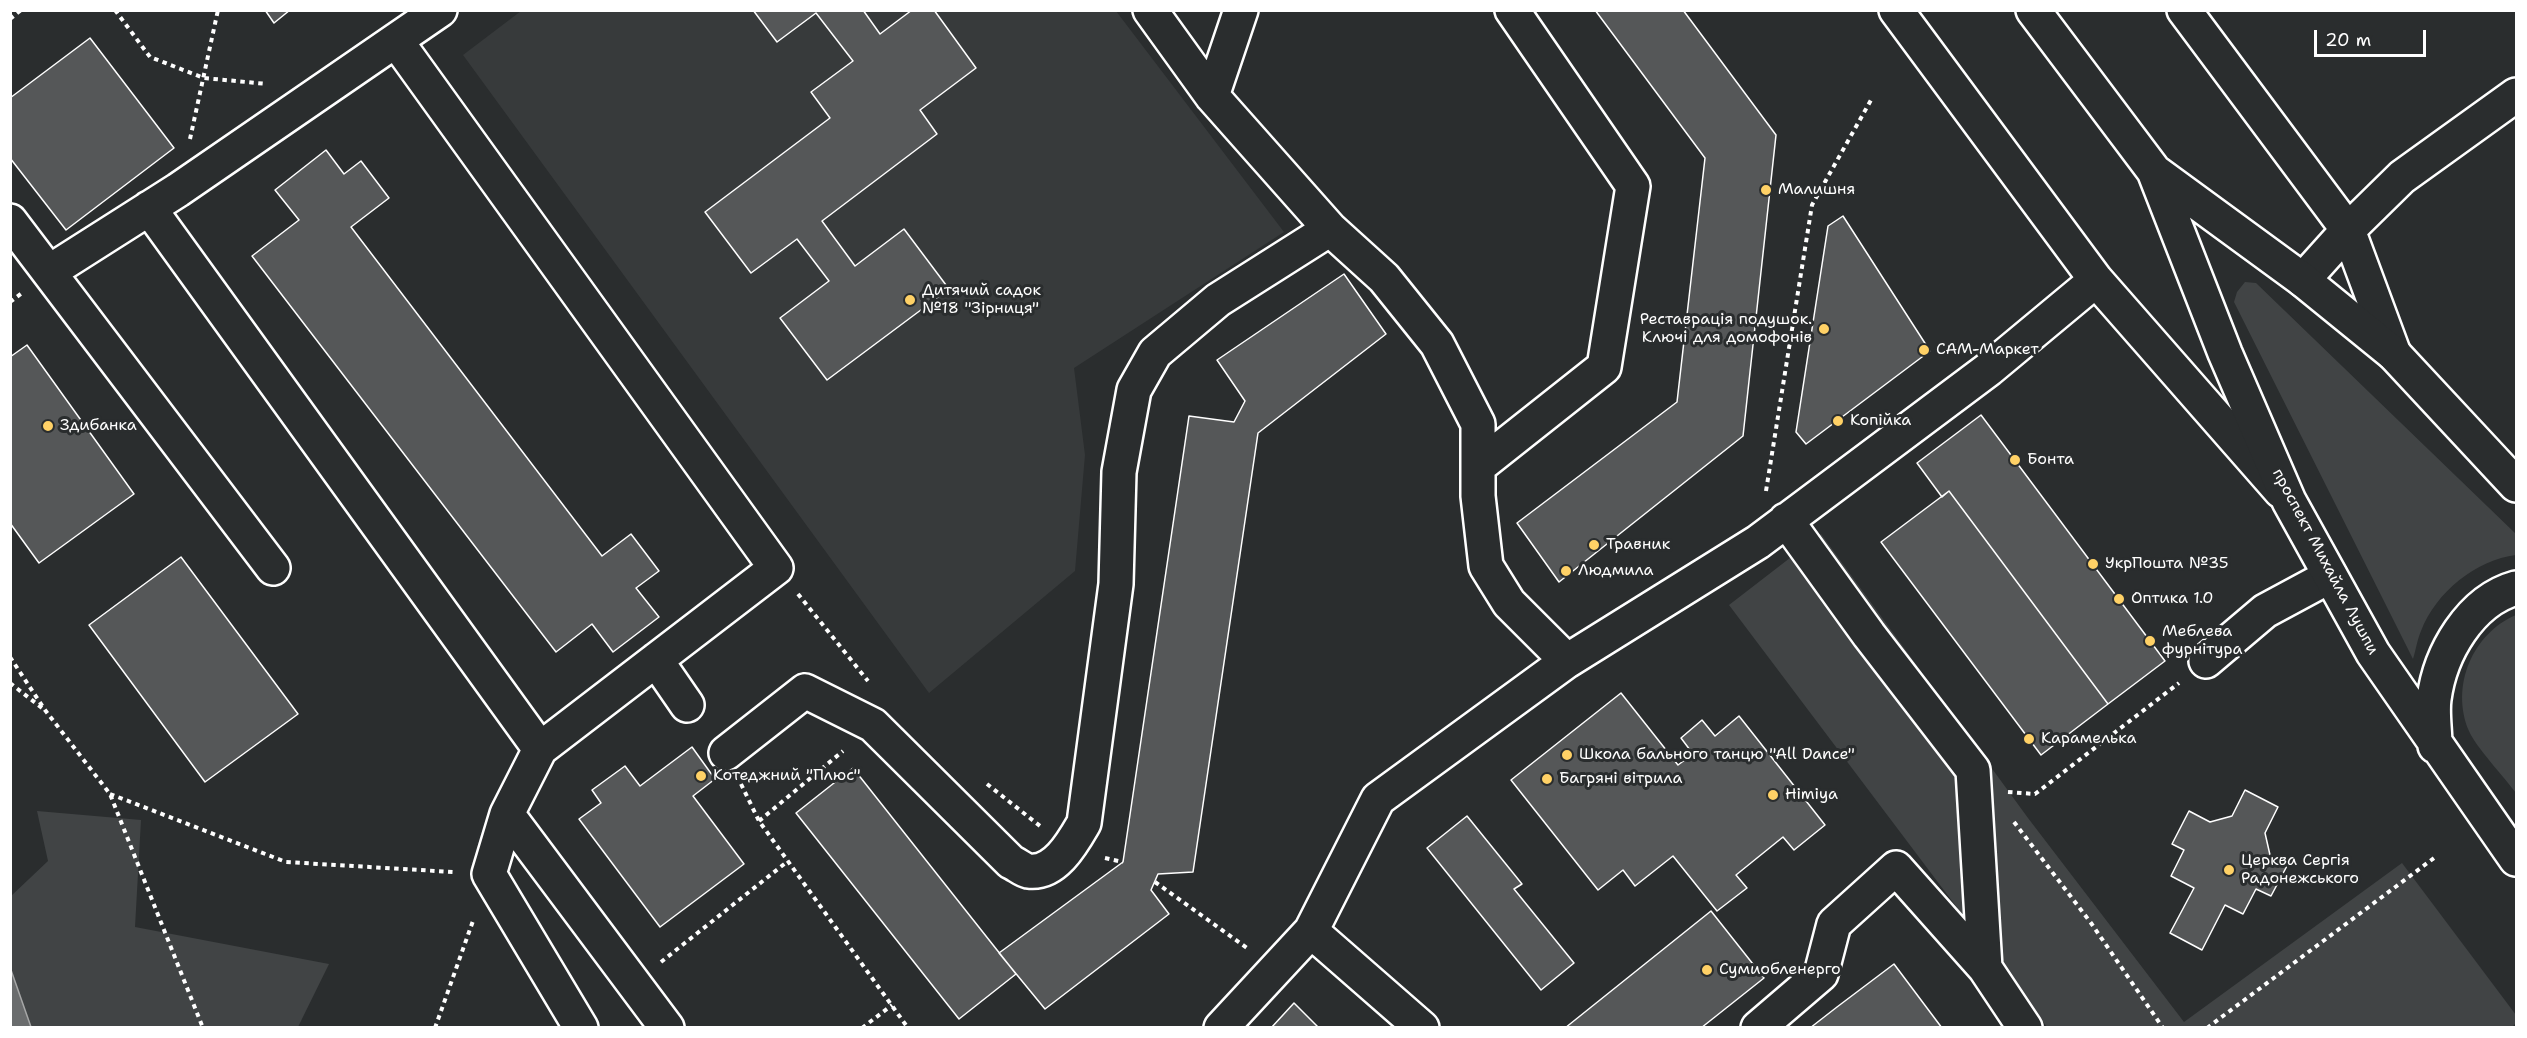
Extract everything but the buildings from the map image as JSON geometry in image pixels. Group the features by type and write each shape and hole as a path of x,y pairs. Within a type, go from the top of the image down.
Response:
{"main road":[{"path":"49,272 178,190 397,42 440,10"},
{"path":"1150,10 1212,96 1330,229 1384,278 1437,344 1478,424 1478,496 1486,566 1509,603 1567,661"},
{"path":"1212,96 1241,10"},
{"path":"1479,466 1604,367 1633,186 1512,10"},
{"path":"1896,10 2096,280 2289,501"},
{"name":"проспект Михайла Лушпи","path":"2033,10 2154,171 2225,353 2289,501 2373,653 2435,746 2517,860"},
{"path":"2184,10 2348,230 2394,354"},
{"path":"397,42 776,568 540,749 507,814 489,874 580,1028"},
{"path":"2303,280 2348,230 2402,177 2517,95"},
{"name":"проспект Михайла Лушпи","path":"2154,171 2303,280 2394,354 2517,485"},
{"path":"149,208 540,749"},
{"path":"10,221 273,568"},
{"path":"726,753 805,691 873,725 1011,862 1028,871 1047,868 1069,849 1084,824 1116,584 1119,472 1134,390 1155,353 1218,300 1330,229"},
{"path":"1221,1028 1311,932 1378,799 1567,661 1758,542 1989,369 2096,280"},
{"path":"1786,520 1869,635 1973,770 1985,968"},
{"path":"2206,661 2265,611 2330,576"},
{"path":"2435,746 2434,699 2446,653 2473,612 2517,588"},
{"path":"656,660 687,705"},
{"path":"507,814 667,1028"},
{"path":"1758,1028 1821,974 1834,924 1896,868 1985,968 2025,1028"},
{"path":"1311,932 1422,1028"}],"path":[{"path":"10,20 21,10"},
{"path":"115,10 150,57 204,78 271,85"},
{"path":"178,190 218,10"},
{"path":"1758,542 1812,206 1871,100"},
{"path":"759,821 873,725 889,707 776,568"},
{"path":"10,657 45,710 110,794 203,1028"},
{"path":"1973,770 2003,792 2036,794 2206,661"},
{"path":"10,683 45,710"},
{"path":"726,753 759,821 908,1028"},
{"path":"979,778 1069,849 1123,862"},
{"path":"110,794 286,862 489,874 435,1028"},
{"path":"2008,815 2091,923 2163,1028"},
{"path":"2207,1028 2434,858"},
{"path":"633,984 788,861"},
{"path":"1155,882 1276,969"},
{"path":"862,1028 892,1005"}],"shaded area":[{"name":"Дитячий садок №18 \"Зірниця\"","path":"521,11 1116,11 1284,232 1074,368 1085,455 1075,571 929,693 463,55"},
{"path":"2245,282 2256,283 2516,534 2516,555 2501,558 2472,571 2459,580 2437,603 2418,638 2413,659 2234,302 2237,292"},
{"path":"1821,534 2028,818 2184,1022 2402,863 2516,1015 2516,1023 2511,1028 2047,1027 1729,605"},
{"path":"2516,615 2516,793 2472,737 2464,714 2462,696 2469,663 2477,648 2501,623"},
{"path":"37,811 141,820 135,927 329,964 298,1027 31,1027 11,970 10,897 48,861"},
{"path":"11,970 31,1027 11,1027"}],"place":[{"name":"Малишня","path":"1766,190"},
{"name":"Дитячий садок №18 \"Зірниця\"","path":"910,300"},
{"name":"Реставрація подушок. Ключі для домофонів","path":"1824,329"},
{"name":"САМ-Маркет","path":"1924,350"},
{"name":"Копійка","path":"1838,421"},
{"name":"Здибанка","path":"48,426"},
{"name":"Бонта","path":"2015,460"},
{"name":"Травник","path":"1594,545"},
{"name":"УкрПошта №35","path":"2093,564"},
{"name":"Людмила","path":"1566,571"},
{"name":"Оптика 1.0","path":"2119,599"},
{"name":"Меблева фурнітура","path":"2150,641"},
{"name":"Карамелька","path":"2029,739"},
{"name":"Школа бального танцю \"All Dance\"","path":"1567,755"},
{"name":"Котеджний \"Плюс\"","path":"701,776"},
{"name":"Багряні вітрила","path":"1547,779"},
{"name":"Himiya","path":"1773,795"},
{"name":"Церква Сергія Радонежського","path":"2229,870"},
{"name":"Сумиобленерго","path":"1707,970"}]}
